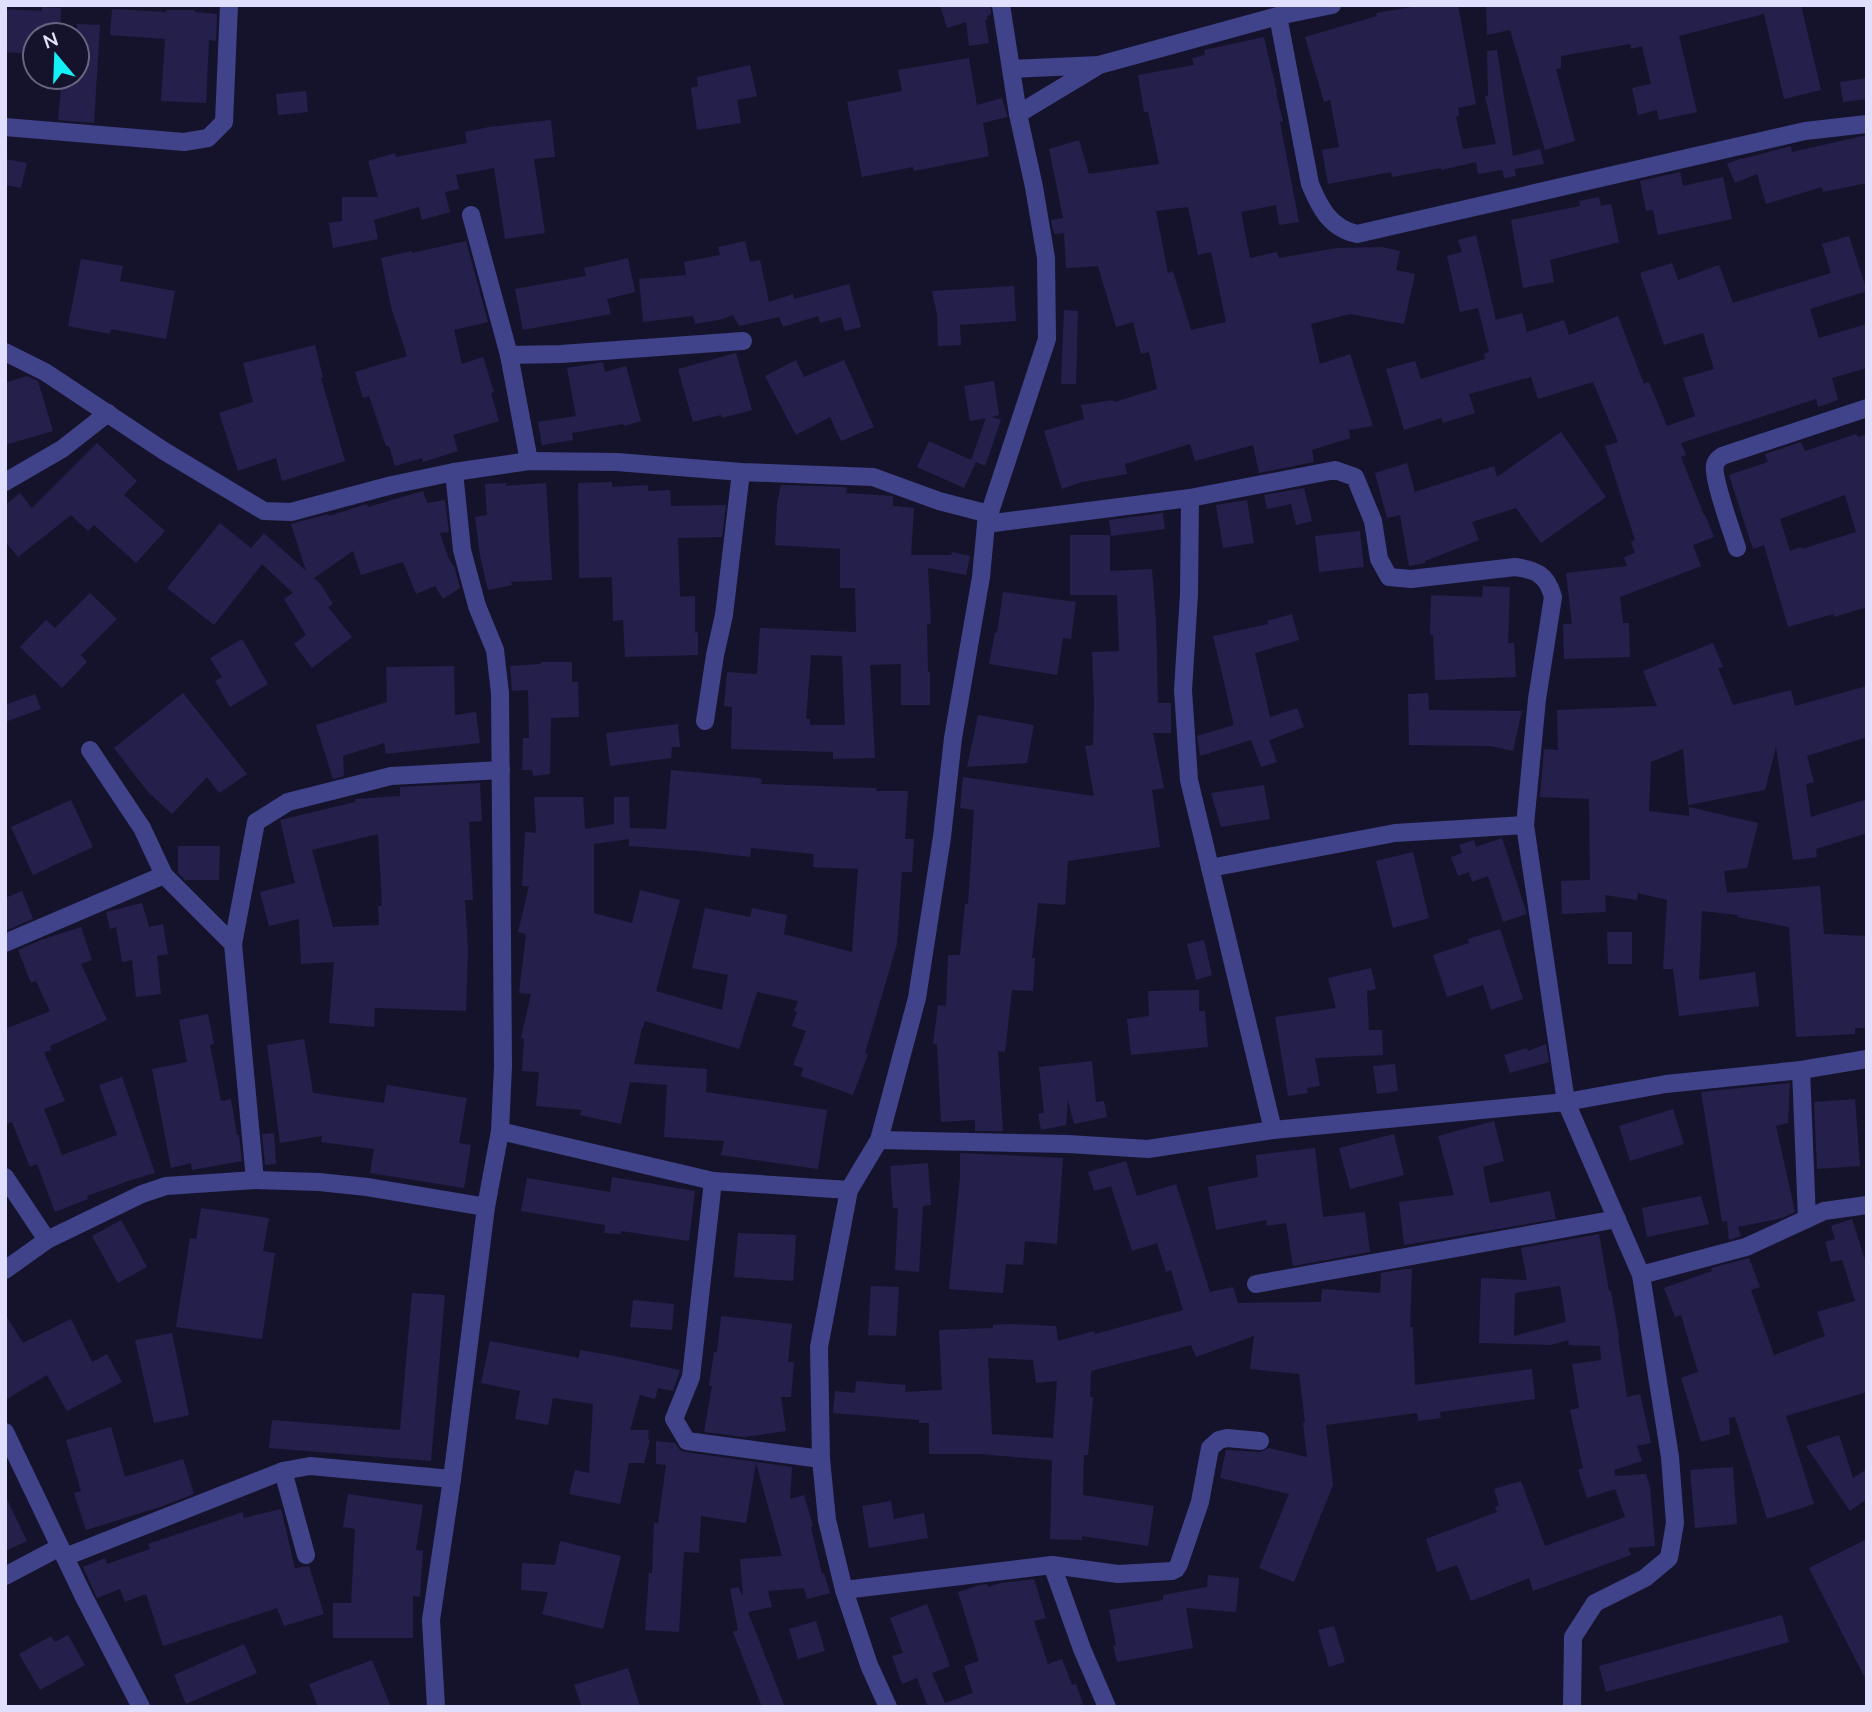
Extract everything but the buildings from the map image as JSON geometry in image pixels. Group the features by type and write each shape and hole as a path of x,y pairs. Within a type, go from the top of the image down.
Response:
{"street":[{"path":"5,127 184,142 208,138 224,122 229,5"},
{"path":"888,1707 869,1665 844,1590 827,1520 821,1459 820,1347 849,1190 879,1140 924,959 953,738 981,577 987,519 1047,339 1046,258 1018,114 1001,5"},
{"path":"1012,69 1099,65 1278,16 1332,5"},
{"path":"1278,16 1310,184 1318,205 1331,219 1344,231 1357,234 1805,131 1867,124"},
{"path":"1018,114 1099,65"},
{"path":"471,215 509,355 529,461"},
{"path":"509,355 561,354 743,341"},
{"path":"5,352 46,372 164,452 264,511 291,512 454,471 529,461 873,477 987,519 1190,498 1335,470 1355,477 1373,521 1379,559 1389,577 1411,579 1515,567 1528,569 1542,576 1550,586 1553,597 1537,699 1525,825 1566,1102 1641,1275 1670,1457 1675,1523 1669,1558 1645,1578 1595,1603 1573,1637 1572,1707"},
{"path":"1737,548 1714,466 1718,460 1722,456 1867,408"},
{"path":"5,482 62,449 108,414"},
{"path":"436,1707 431,1620 452,1479 486,1207 500,1131 503,1066 500,693 495,650 477,606 462,550 454,471"},
{"path":"705,722 724,615 741,472"},
{"path":"1190,498 1189,594 1183,690 1189,780 1273,1130"},
{"path":"90,750 142,828 164,875 233,944"},
{"path":"255,1180 233,944 256,822 288,802 391,776 501,770"},
{"path":"1210,869 1395,832 1525,825"},
{"path":"5,943 164,875"},
{"path":"879,1140 1069,1144 1148,1149 1273,1130 1566,1102 1666,1084 1801,1070 1867,1059"},
{"path":"1801,1070 1807,1219"},
{"path":"500,1131 713,1181 849,1190"},
{"path":"5,1177 47,1240"},
{"path":"5,1270 47,1240 154,1189 166,1186 255,1180 319,1182 368,1187 486,1207"},
{"path":"713,1181 691,1377 674,1419 687,1441 821,1459"},
{"path":"1641,1275 1746,1247 1824,1211 1867,1205"},
{"path":"1256,1284 1617,1219"},
{"path":"5,1432 84,1598 141,1707"},
{"path":"844,1590 1052,1565 1118,1574 1156,1573 1176,1569 1200,1502 1210,1448 1219,1440 1227,1438 1260,1441"},
{"path":"5,1576 283,1471 310,1466 452,1479"},
{"path":"283,1471 306,1556"},
{"path":"1052,1565 1082,1649 1107,1707"}]}
